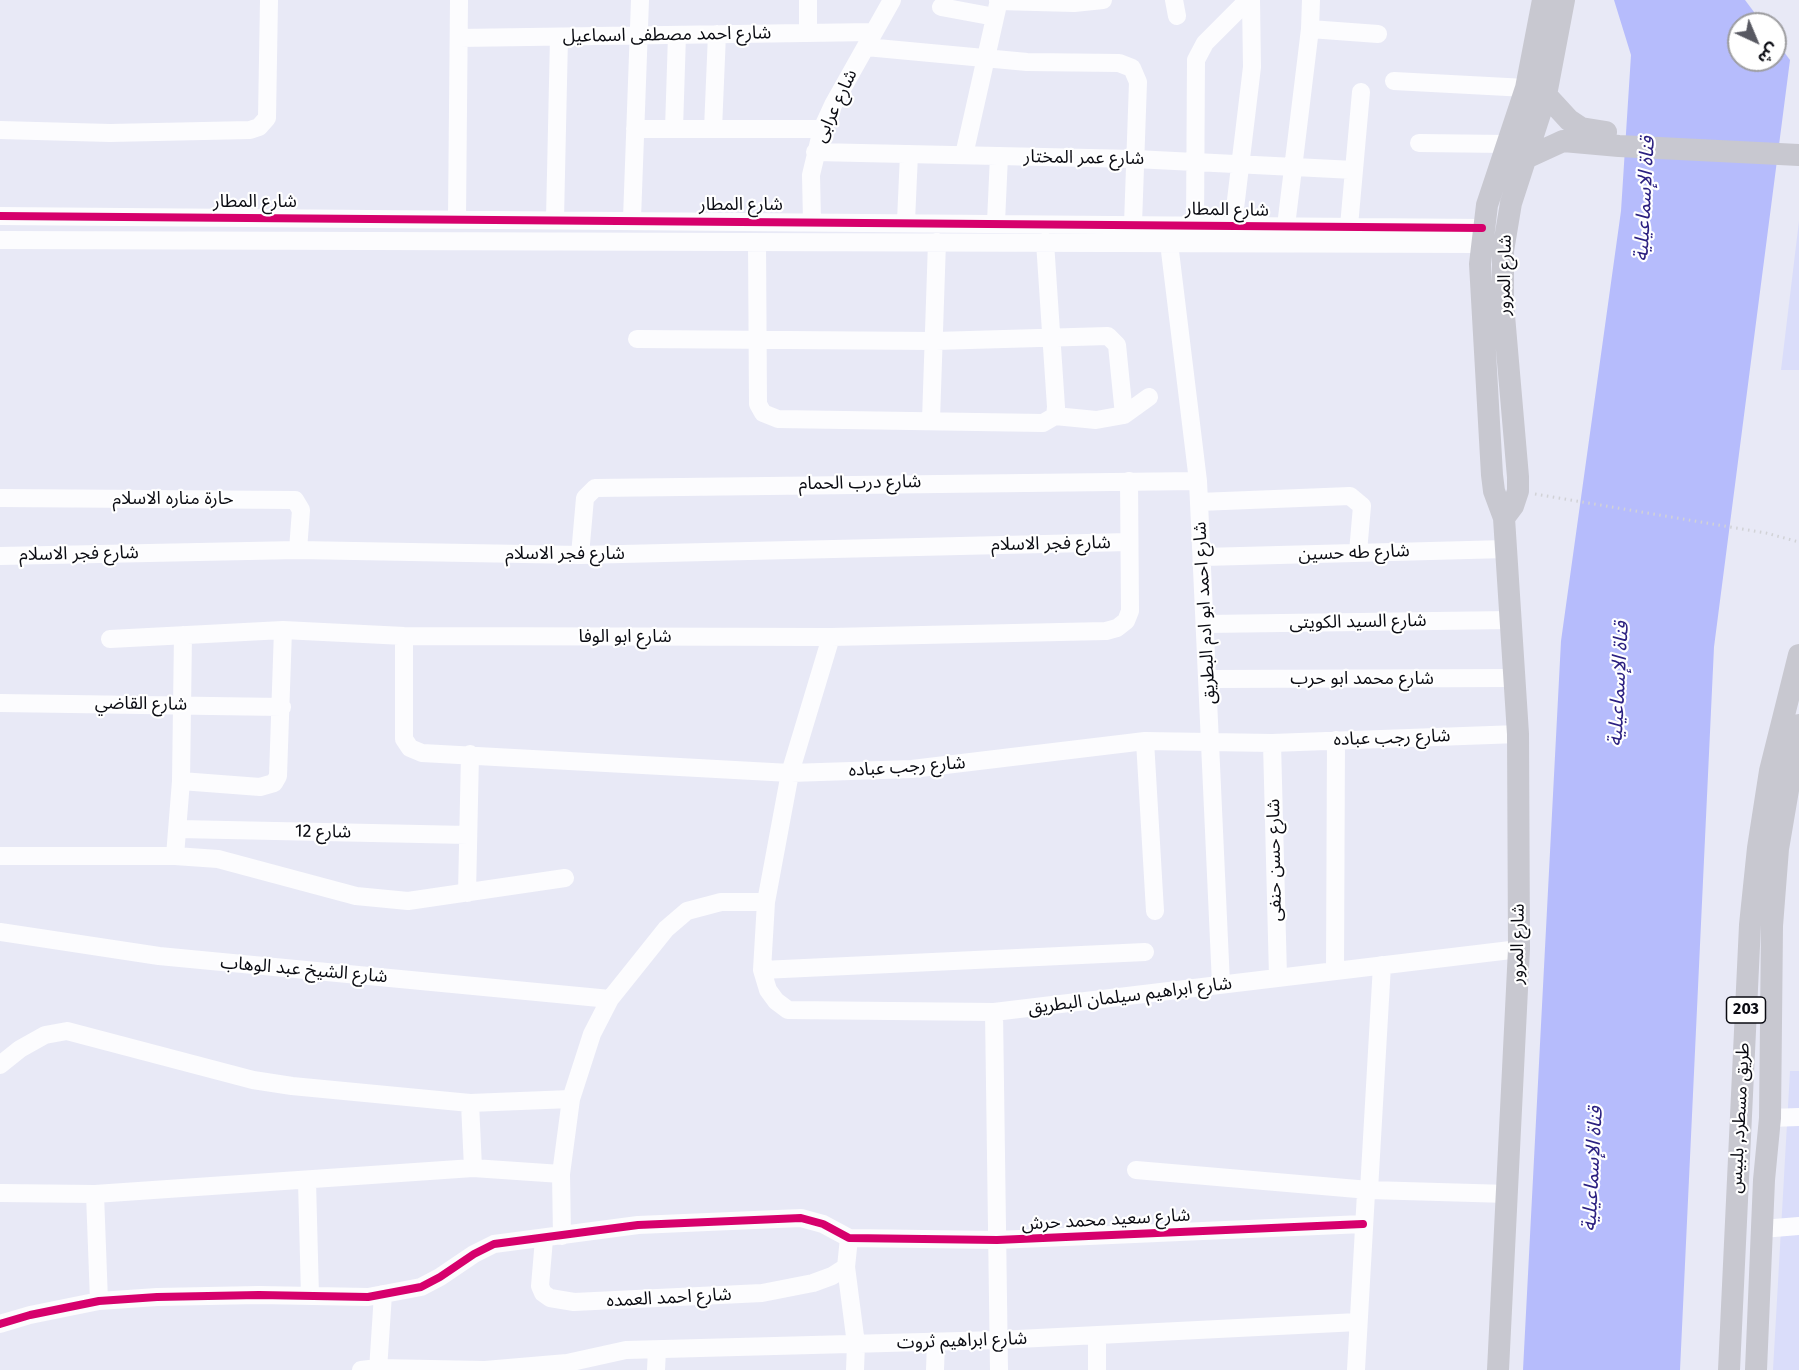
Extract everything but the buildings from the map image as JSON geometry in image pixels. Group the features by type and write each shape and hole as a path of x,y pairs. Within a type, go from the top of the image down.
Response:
{"main road":[{"name":"شارع المرور","path":"1518,491 1503,304 1503,251 1511,203 1526,158 1536,92 1543,0"},
{"name":"شارع المرور","path":"1498,1370 1519,949 1518,734 1504,518 1494,491 1492,475 1480,285 1482,236 1494,176 1507,144 1536,92 1564,0"},
{"path":"1536,92 1581,128 1620,140 1799,154"},
{"path":"1526,158 1563,141 1799,141"},
{"path":"1504,518 1513,506 1518,491"},
{"name":"طريق مسطرد, بلبيس","path":"1730,1370 1750,925 1758,848 1770,771 1799,655"},
{"name":"طريق مسطرد, بلبيس","path":"1756,1370 1764,1180 1770,1118 1772,926 1778,849 1799,725"},
{"path":"1737,1180 1764,1180"}],"street":[{"path":"0,130 110,133 250,130 259,127 267,118 269,0"},
{"path":"457,218 459,0"},
{"path":"632,219 640,0"},
{"path":"808,0 808,33"},
{"name":"شارع عرابى","path":"812,221 810,198 815,153 822,129 892,0"},
{"path":"1195,225 1194,73 1198,54 1205,43 1250,0"},
{"path":"1233,225 1252,67 1250,0"},
{"path":"1286,226 1310,29 1311,0"},
{"path":"941,7 1097,1"},
{"path":"963,156 997,6"},
{"path":"1310,29 1378,34"},
{"name":"شارع احمد مصطفى اسماعيل","path":"459,38 808,33 870,39 986,58 1048,63 1119,63 1132,68 1138,82 1135,159"},
{"path":"713,129 717,34"},
{"path":"674,129 677,35"},
{"path":"555,219 559,37"},
{"path":"1394,81 1536,92"},
{"path":"1348,226 1360,92"},
{"path":"635,129 822,129"},
{"path":"1419,143 1507,144"},
{"name":"شارع عمر المختار","path":"815,153 1135,159 1354,170"},
{"path":"906,221 909,154"},
{"path":"996,222 999,156"},
{"path":"1133,224 1135,159"},
{"name":"شارع المطار","path":"0,216 1348,226 1482,236"},
{"path":"302,217 302,241"},
{"path":"851,221 852,242"},
{"name":"شارع المطار","path":"0,240 1169,243 1482,236"},
{"path":"757,242 758,404 763,413 769,416 778,419 1043,423 1055,416 1096,420 1124,415 1149,397"},
{"path":"931,420 937,242"},
{"path":"1045,242 1055,416"},
{"name":"شارع احمد ابو ادم البطريق","path":"1169,243 1198,481 1212,742 1221,984"},
{"path":"637,339 935,341 1108,336 1114,339 1117,345 1124,415"},
{"path":"1129,481 1129,542"},
{"name":"شارع درب الحمام","path":"580,555 585,498 595,488 1198,481"},
{"path":"1199,502 1350,496 1362,506 1358,552"},
{"name":"حارة مناره الاسلام","path":"0,498 295,500 301,510 298,549"},
{"name":"شارع فجر الاسلام","path":"0,556 298,549 580,555 1129,542"},
{"name":"شارع ابو الوفا","path":"110,639 283,630 404,636 831,637 1106,631 1117,628 1126,621 1130,611 1129,542"},
{"name":"شارع طه حسين","path":"1203,557 1506,549"},
{"name":"شارع السيد الكويتى","path":"1206,624 1511,620"},
{"path":"181,782 260,788 274,783 278,776 283,630"},
{"path":"175,856 179,829 181,782 183,635"},
{"name":"شارع رجب عباده","path":"404,636 404,739 410,748 422,753 790,773 912,770 1145,741 1272,742 1518,734"},
{"path":"831,637 790,773 766,902 762,970 1144,952"},
{"name":"شارع محمد ابو حرب","path":"1209,679 1514,678"},
{"name":"شارع القاضي","path":"0,703 282,707"},
{"path":"1335,970 1336,740"},
{"path":"1145,741 1155,911"},
{"name":"شارع حسن حنفى","path":"1272,742 1278,977"},
{"path":"467,893 470,754"},
{"name":"شارع 12","path":"179,829 468,835"},
{"path":"0,856 175,856 218,860 356,896 408,901 566,878"},
{"path":"553,1237 571,1099 592,1034 610,999 666,930 687,911 721,902 766,902"},
{"name":"شارع الشيخ عبد الوهاب","path":"0,932 159,956 610,999"},
{"name":"شارع ابراهيم سيلمان البطريق","path":"762,970 768,990 776,1001 788,1010 994,1012 1519,949"},
{"path":"1356,1370 1363,1224 1365,1197 1369,1190 1382,965"},
{"path":"994,1012 999,1370"},
{"path":"0,1065 20,1049 45,1035 67,1031 253,1080 351,1093 470,1103 571,1099"},
{"path":"470,1103 473,1168"},
{"path":"1770,1118 1799,1118"},
{"path":"0,1193 95,1194 473,1168 561,1174"},
{"path":"1136,1170 1369,1190 1508,1194"},
{"path":"307,1181 310,1296"},
{"path":"95,1194 99,1302"},
{"path":"0,1324 30,1315 99,1302 157,1297 368,1297 421,1287 494,1244 638,1225 801,1218 823,1224 849,1238 846,1267 856,1344 855,1370"},
{"name":"شارع سعيد محمد حرش","path":"849,1238 997,1240 1363,1224"},
{"path":"1762,1229 1799,1226"},
{"name":"شارع احمد العمده","path":"553,1237 540,1286 543,1293 550,1298 574,1302 762,1293 813,1283 832,1276 846,1267"},
{"path":"372,1369 383,1294"},
{"name":"شارع ابراهيم ثروت","path":"372,1369 485,1370 567,1362 626,1350 998,1340 1358,1322"},
{"path":"1097,1335 1097,1370"},
{"path":"935,1370 936,1342"},
{"path":"656,1370 657,1350"}],"path":[{"path":"1518,491 1766,533 1799,542"}],"shaded area":[{"path":"1799,221 1799,370 1781,370"},
{"path":"1790,1071 1799,1071 1799,1370 1773,1370"}],"water":[{"name":"قناة الإسماعيلية","path":"1614,0 1745,0 1754,12 1727,12 1727,72 1787,72 1787,56 1790,60 1714,647 1680,1370 1523,1370 1561,641 1621,211 1631,55"}],"cycle path":[{"path":"0,216 1482,228"},
{"path":"0,1324 30,1315 99,1301 157,1297 259,1295 368,1297 421,1287 494,1244 638,1225 801,1218 823,1224 849,1238 997,1240 1363,1224"}]}
